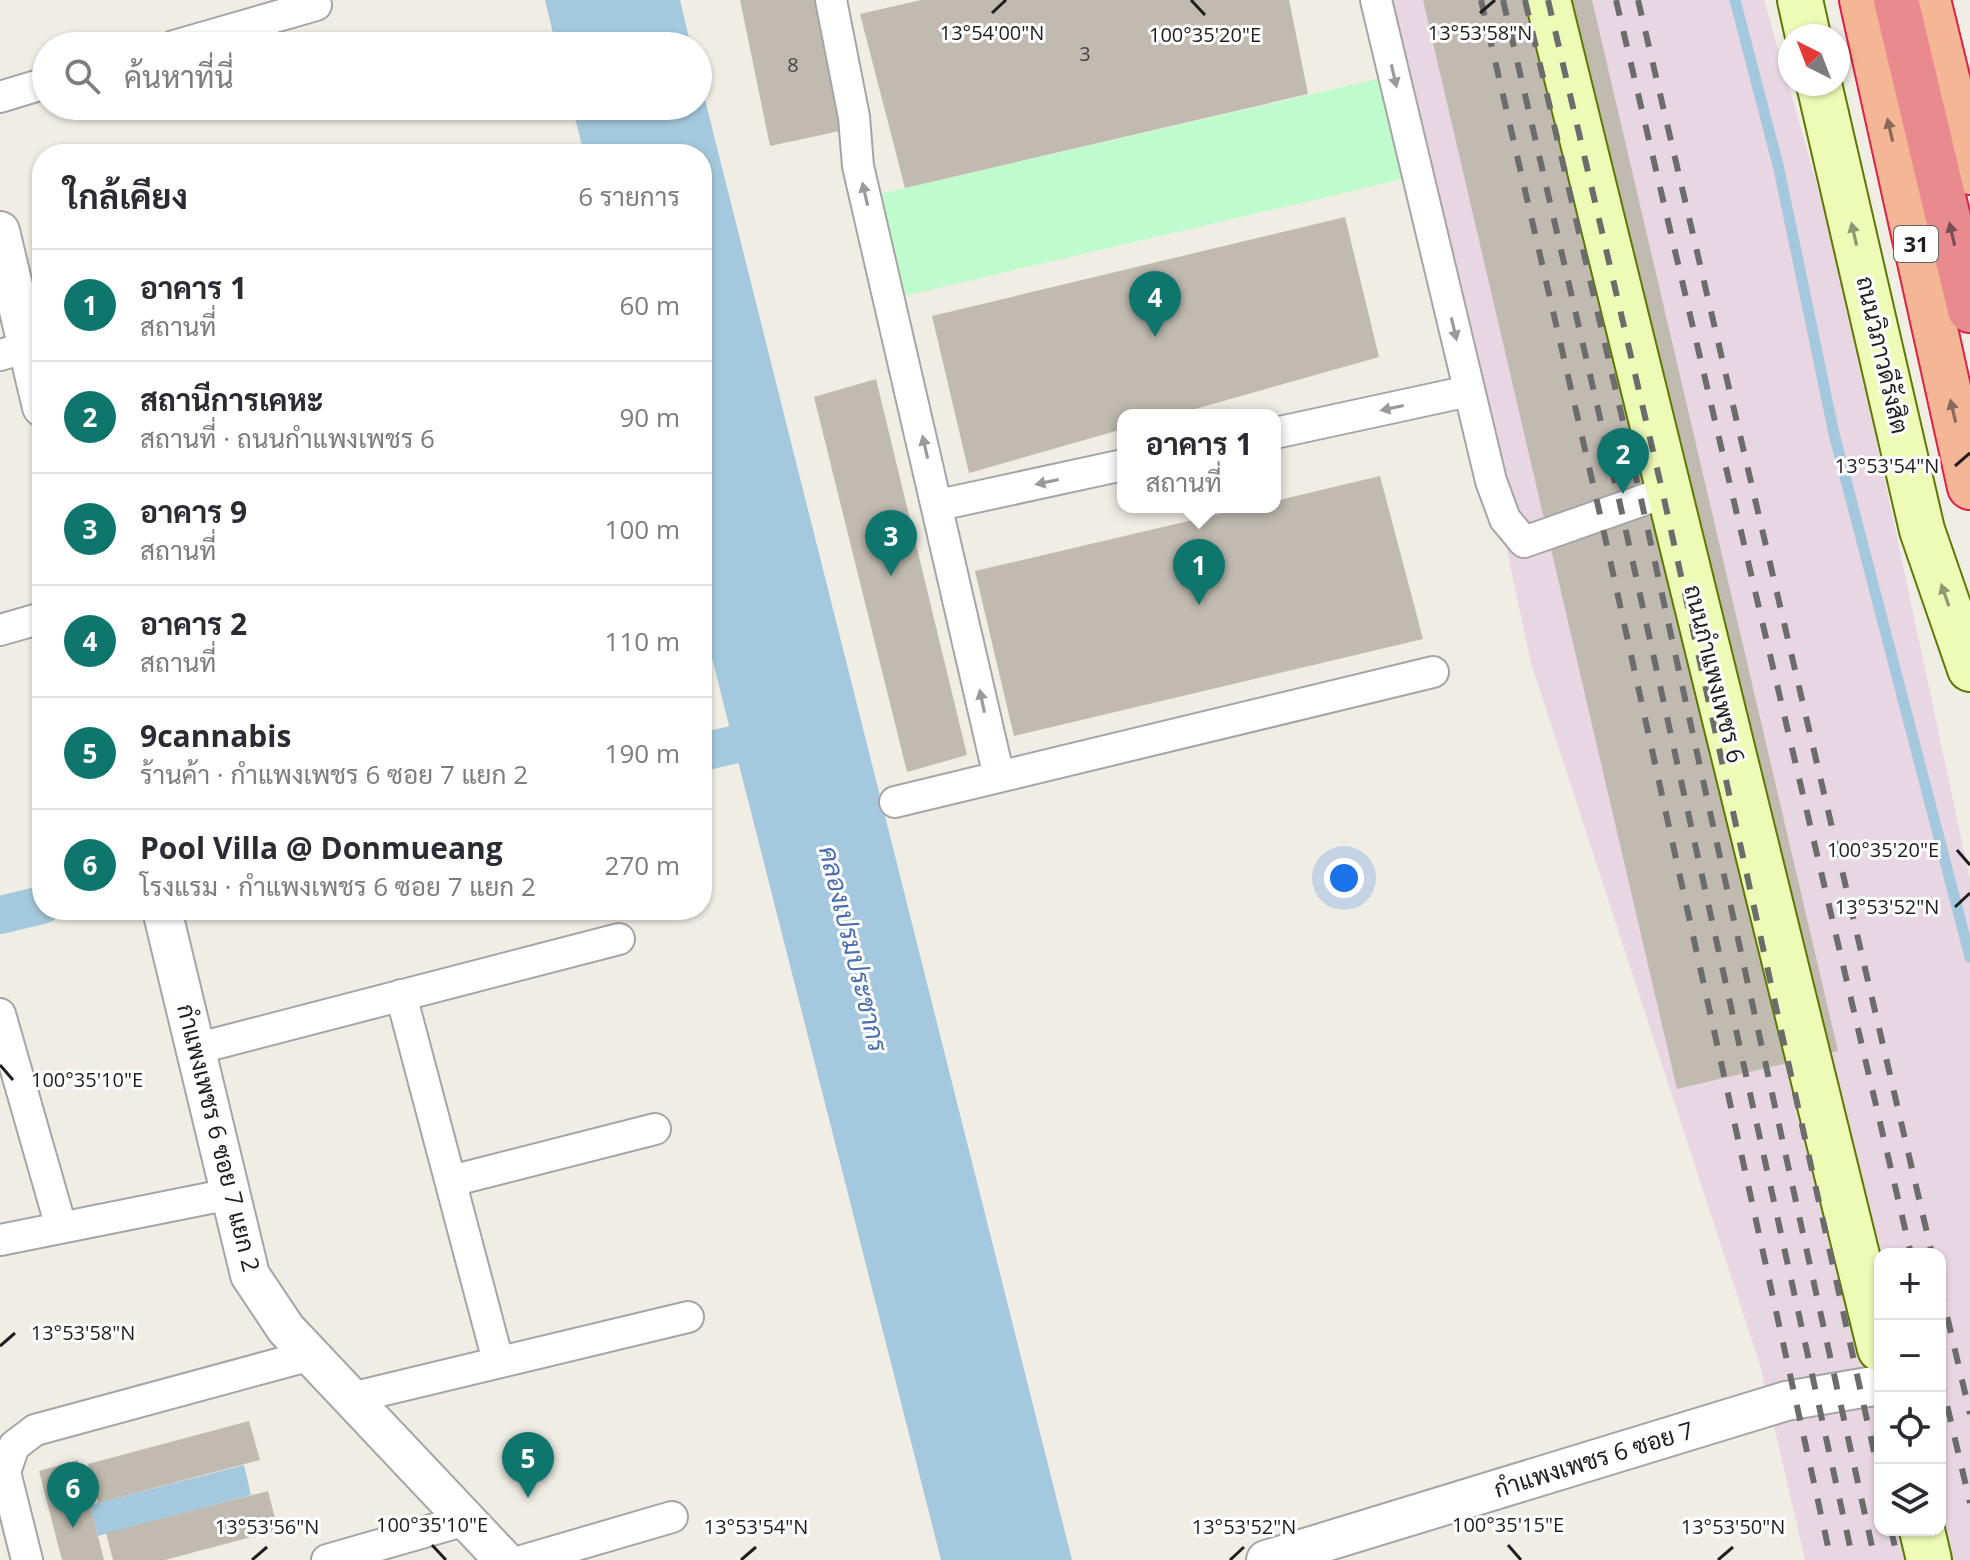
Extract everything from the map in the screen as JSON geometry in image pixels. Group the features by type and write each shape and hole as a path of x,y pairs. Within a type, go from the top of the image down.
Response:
{"highway":[{"name":"31","path":"1862,0 1970,487"},
{"name":"31","path":"1896,0 1970,310"},
{"path":"1928,0 1970,172"}],"main road":[{"name":"ถนนกำแพงเพชร 6","path":"1548,0 1874,1325"},
{"path":"1800,0 1805,24"},
{"name":"ถนนวิภาวดีรังสิต","path":"1822,96 1922,530 1970,669"},
{"path":"1923,1536 1929,1560"}],"street":[{"path":"831,0 854,117 858,166 939,505 999,777"},
{"path":"1376,0 1491,481 1505,519 1524,542 1669,491"},
{"path":"222,32 316,5"},
{"path":"0,97 32,87"},
{"path":"0,231 23,348 32,376"},
{"path":"1281,432 1469,391"},
{"path":"939,505 1117,466"},
{"path":"0,630 32,621"},
{"path":"895,802 1433,672"},
{"name":"กำแพงเพชร 6 ซอย 7 แยก 2","path":"164,920 250,1275 286,1329 504,1560"},
{"path":"195,1049 619,939"},
{"path":"401,995 498,1361"},
{"path":"0,1014 4,1045 61,1227"},
{"path":"451,1181 655,1129"},
{"path":"0,1240 230,1194"},
{"path":"351,1398 688,1317"},
{"path":"27,1560 5,1472 14,1446 35,1430 311,1355"},
{"name":"กำแพงเพชร 6 ซอย 7","path":"1266,1560 1786,1401 1874,1386"},
{"path":"525,1560 672,1517"},
{"path":"327,1560 466,1520"}],"shaded area":[{"path":"1389,0 1764,0 1778,49 1778,96 1792,96 1836,251 1970,880 1970,1560 1805,1560 1760,1365 1531,663"}],"green space":[{"path":"1381,78 1407,178 904,296 879,194"}],"water":[{"path":"545,0 680,0 688,32 553,32"},
{"name":"คลองเปรมประชากร","path":"576,120 710,120 1072,1560 941,1560 712,658 712,144 582,144"},
{"path":"244,1465 251,1495 98,1536 90,1505"}],"building":[{"path":"740,0 817,0 849,129 770,146"},
{"path":"921,0 1289,0 1308,94 905,188 860,14"},
{"path":"1423,0 1592,0 1838,1051 1677,1089"},
{"path":"1345,217 1379,357 1195,409 1117,409 1117,431 969,473 932,316"},
{"path":"876,379 967,755 907,772 814,397"},
{"path":"1380,476 1423,639 1014,736 975,571 1222,513 1281,513 1281,500"},
{"path":"249,1421 260,1460 98,1503 88,1464"},
{"path":"78,1460 104,1560 62,1560 39,1471"},
{"path":"268,1491 278,1530 165,1560 113,1560 106,1533"}],"waterway":[{"path":"1735,0 1779,169 1834,434 1970,957"},
{"path":"712,750 785,733"},
{"path":"0,915 32,907"}],"railway":[{"path":"1481,0 1599,510 1831,1560"},
{"path":"1503,0 1620,504 1853,1560"},
{"path":"1525,0 1641,499 1875,1560"},
{"path":"1548,0 1663,494 1877,1464"},
{"path":"1616,0 1910,1248"},
{"path":"1638,0 1931,1248"},
{"path":"1946,1312 1970,1414"},
{"path":"1944,1392 1970,1503"},
{"path":"1892,1536 1898,1560"}],"place":[{"name":"อาคาร 2","path":"1155,337"},
{"name":"สถานีการเคหะ","path":"1623,494"},
{"name":"อาคาร 9","path":"891,576"},
{"name":"อาคาร 1","path":"1199,605"},
{"name":"9cannabis","path":"528,1498"},
{"name":"Pool Villa @ Donmueang","path":"73,1528"}]}
